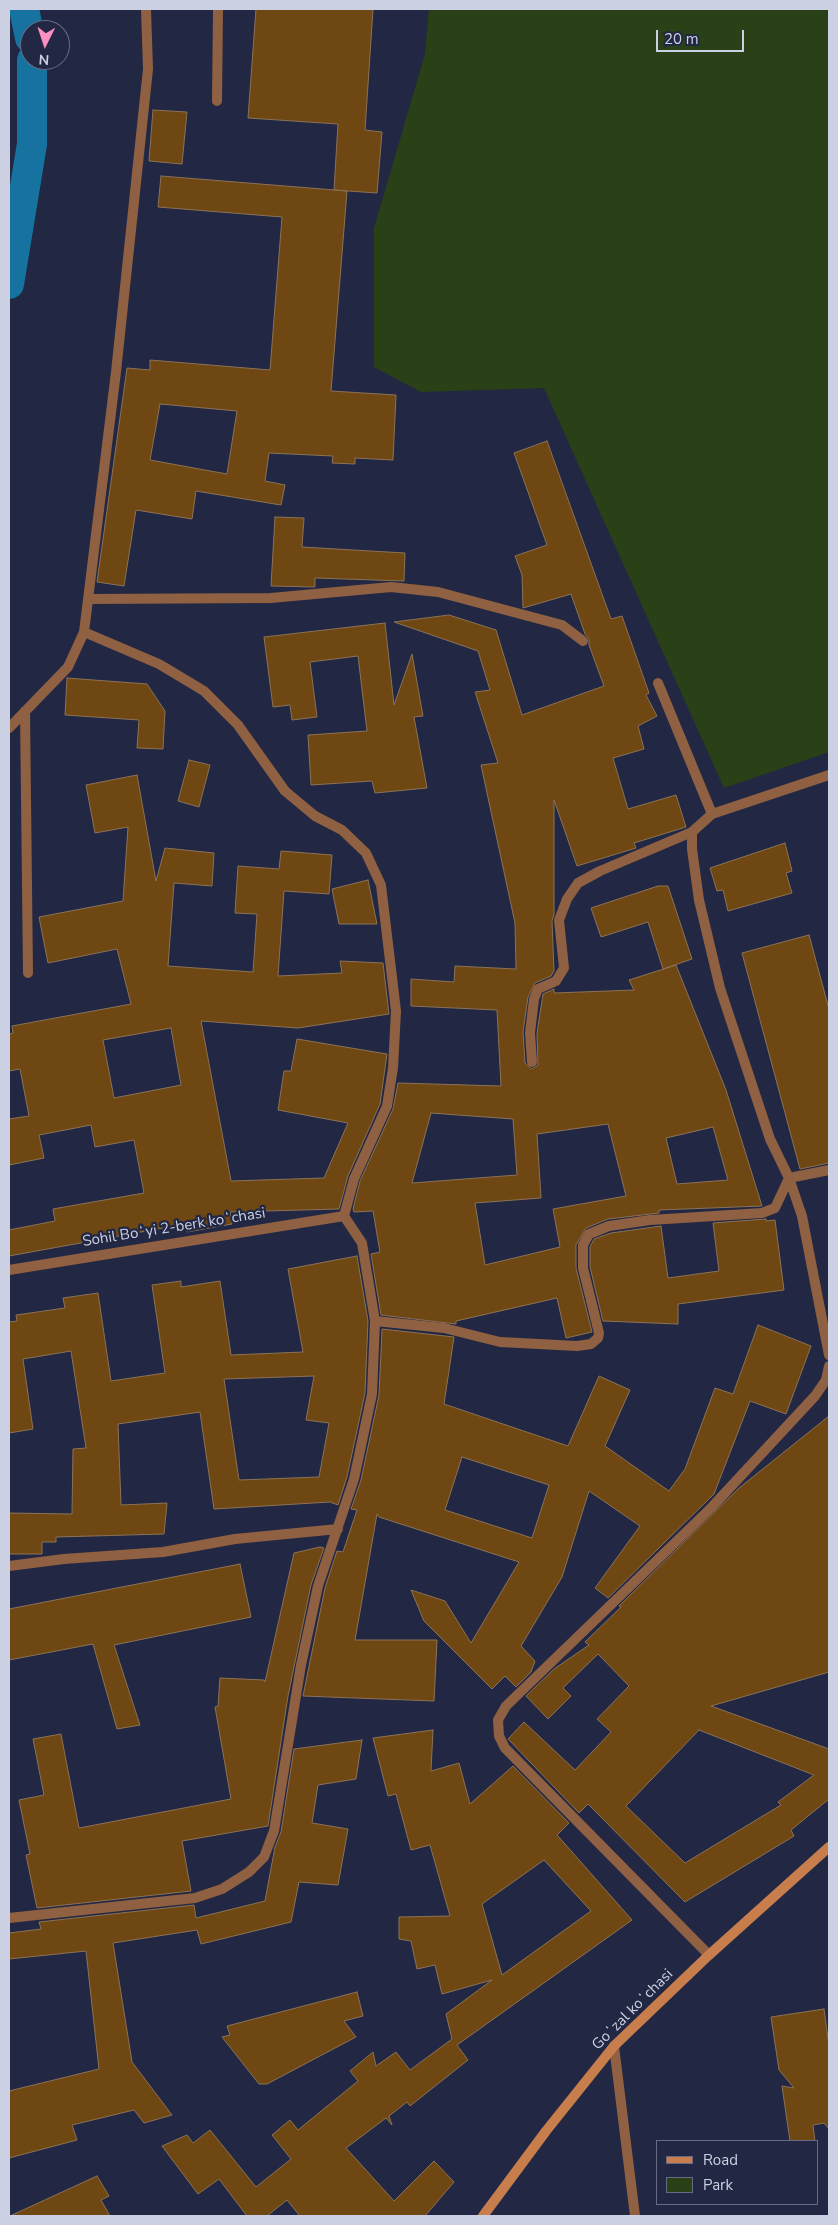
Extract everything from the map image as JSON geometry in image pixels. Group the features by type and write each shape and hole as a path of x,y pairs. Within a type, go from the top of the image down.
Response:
{"street":[{"path":"9,728 68,667 84,632 90,599 148,70 146,9"},
{"path":"217,101 218,9"},
{"path":"90,599 271,598 400,588 438,592 562,625 583,641"},
{"path":"9,1918 195,1898 222,1890 249,1872 264,1857 274,1831 301,1665 316,1595 354,1479 372,1394 375,1321 362,1242 344,1216 354,1179 387,1106 394,1068 396,1011 381,885 366,853 342,830 315,816 285,791 238,725 204,691 159,664 84,632"},
{"path":"658,683 712,814"},
{"path":"26,711 28,973"},
{"path":"532,1062 530,1033 534,998 538,989 556,981 564,968 559,920 566,899 578,883 600,870 692,832 712,814 829,774"},
{"path":"692,832 692,849 699,900 720,988 770,1139 788,1178 802,1216 829,1355"},
{"path":"788,1178 829,1170"},
{"path":"375,1321 444,1328 500,1342 577,1346 591,1344 598,1338 599,1333 583,1268 583,1245 588,1234 609,1226 650,1220 762,1213 776,1208 788,1178"},
{"name":"Sohil Boʻyi 2-berk koʻchasi","path":"9,1270 344,1216"},
{"path":"709,1956 505,1748 499,1736 498,1720 506,1706 711,1508 815,1396 826,1380 829,1366"},
{"path":"9,1566 64,1558 164,1552 235,1540 338,1529"},
{"name":"Goʻzal koʻchasi","path":"483,2216 546,2131 614,2046 709,1956 829,1847"},
{"path":"614,2046 635,2216"}],"green space":[{"path":"429,9 829,9 829,752 724,788 544,388 421,392 374,367 374,228 425,54"}],"building":[{"path":"256,9 373,9 365,130 382,132 377,193 334,190 338,124 248,118"},
{"path":"153,110 187,112 182,164 149,161"},
{"path":"161,176 347,191 331,391 396,395 393,460 355,458 355,464 332,463 333,456 269,453 265,481 285,485 281,505 196,491 192,519 136,510 124,586 97,582 127,368 150,370 150,360 270,370 282,217 158,207","holes":["160,404 237,411 227,474 150,460"]},
{"path":"547,441 611,619 622,616 649,693 646,695 657,716 638,726 644,749 613,758 628,809 676,795 686,827 634,843 636,848 577,866 554,800 554,914 552,921 554,971 551,976 535,983 528,997 523,1032 525,1063 532,1069 538,1065 537,1033 543,994 554,989 554,993 634,990 629,980 676,965 726,1090 762,1206 659,1210 659,1213 608,1219 586,1228 576,1245 576,1268 592,1332 566,1338 557,1298 456,1321 456,1324 381,1315 371,1254 380,1252 373,1211 354,1212 353,1209 360,1181 393,1109 398,1083 501,1086 497,1010 411,1006 411,979 454,982 455,966 516,969 515,923 481,765 498,763 475,692 490,690 478,651 394,622 449,615 496,630 522,715 604,686 589,645 589,639 585,634 571,594 523,608 522,575 515,556 547,545 514,453","holes":["431,1113 513,1119 517,1175 412,1183","608,1124 626,1196 553,1209 560,1247 485,1265 475,1203 541,1198 537,1134","713,1127 728,1180 677,1184 666,1138"]},
{"path":"275,517 304,518 302,547 405,553 404,581 315,578 315,587 271,586"},
{"path":"385,623 394,705 412,654 423,716 414,717 427,788 375,793 372,781 311,785 308,735 367,731 358,656 310,662 317,717 292,720 290,705 273,707 264,637"},
{"path":"67,678 147,684 165,711 163,749 137,748 139,720 65,715"},
{"path":"189,760 210,765 199,807 178,801"},
{"path":"137,775 156,881 165,848 214,853 212,886 174,883 168,966 253,972 257,914 235,913 238,866 279,869 281,851 332,855 329,894 284,891 278,976 342,973 340,961 383,963 389,1014 298,1028 201,1021 231,1181 324,1178 348,1123 278,1110 284,1071 291,1071 297,1039 387,1054 380,1104 348,1176 339,1209 230,1212 232,1224 187,1232 185,1224 9,1256 9,1230 55,1221 53,1209 144,1193 134,1140 95,1147 91,1125 39,1135 44,1158 9,1165 9,1119 29,1116 20,1069 9,1071 9,1034 13,1033 12,1026 131,1004 117,949 48,963 39,917 123,901 128,827 95,833 86,785","holes":["171,1028 181,1085 114,1098 103,1040"]},
{"path":"785,843 792,871 786,873 792,893 728,911 723,890 717,891 710,868"},
{"path":"368,880 377,924 339,924 332,889"},
{"path":"658,886 668,886 692,959 663,969 648,922 601,937 591,908"},
{"path":"809,935 829,1009 829,1163 800,1169 742,953"},
{"path":"766,1219 766,1221 775,1220 784,1290 678,1304 678,1324 603,1321 590,1267 590,1247 594,1239 611,1233 661,1226 668,1278 719,1271 713,1223"},
{"path":"357,1256 368,1321 365,1393 347,1477 338,1505 330,1502 214,1509 200,1412 118,1424 121,1505 167,1503 164,1534 56,1537 56,1542 42,1542 42,1554 9,1554 9,1513 72,1514 73,1449 86,1448 71,1351 23,1359 33,1429 9,1433 9,1322 17,1321 16,1315 65,1308 63,1298 98,1293 111,1381 165,1373 152,1285 181,1281 181,1287 220,1281 231,1355 303,1352 288,1269","holes":["314,1376 306,1420 329,1423 319,1477 239,1480 224,1379"]},
{"path":"758,1325 811,1346 786,1414 750,1401 714,1494 608,1598 595,1588 640,1526 589,1491 562,1577 521,1646 535,1661 531,1672 516,1687 505,1676 492,1689 424,1621 411,1590 445,1601 471,1643 519,1562 379,1517 377,1514 355,1640 437,1640 434,1701 303,1696 325,1588 337,1551 343,1552 357,1510 351,1509 361,1480 379,1395 382,1329 454,1337 444,1404 568,1446 599,1376 630,1390 605,1446 669,1491 685,1469 715,1388 733,1394","holes":["462,1457 549,1485 532,1538 445,1510"]},
{"path":"829,1416 829,1672 711,1706 829,1749 829,1799 791,1830 794,1836 685,1902 588,1804 579,1813 508,1739 524,1722 575,1770 611,1732 597,1719 629,1686 598,1654 563,1688 571,1696 548,1719 526,1696 554,1669 589,1645 585,1642 621,1607 619,1606 739,1488","holes":["699,1730 814,1775 778,1802 781,1805 685,1863 626,1806"]},
{"path":"320,1547 324,1548 311,1585 288,1696 268,1826 182,1841 191,1891 37,1908 26,1855 30,1854 19,1800 44,1795 33,1739 61,1734 79,1828 231,1799 215,1707 218,1706 220,1678 264,1680 265,1682 294,1553"},
{"path":"240,1564 251,1617 114,1645 140,1725 117,1729 93,1644 9,1660 9,1609"},
{"path":"433,1730 431,1771 459,1763 470,1804 513,1766 569,1823 557,1835 632,1920 457,2045 468,2060 410,2106 407,2102 389,2116 392,2125 386,2118 346,2148 394,2201 434,2161 454,2182 425,2216 300,2216 287,2200 267,2216 247,2216 219,2179 198,2194 162,2146 187,2135 193,2143 210,2130 256,2187 291,2159 272,2135 290,2120 298,2130 358,2081 350,2071 373,2052 376,2066 396,2052 410,2070 452,2039 446,2014 492,1980 442,1994 435,1965 417,1969 411,1941 399,1939 399,1917 450,1916 430,1845 411,1850 396,1794 388,1796 373,1738","holes":["544,1860 591,1911 502,1975 482,1904"]},
{"path":"362,1740 356,1779 318,1785 312,1823 348,1829 338,1885 299,1882 291,1922 201,1944 197,1930 113,1943 132,2062 172,2115 144,2123 134,2110 72,2125 77,2140 9,2158 9,2091 99,2069 86,1951 9,1959 9,1933 41,1929 39,1922 194,1905 196,1918 265,1901 275,1847 281,1832 294,1749"},
{"path":"357,1992 363,2016 344,2021 356,2037 267,2084 259,2084 222,2037 230,2035 227,2026"},
{"path":"824,2009 829,2046 829,2129 824,2123 813,2125 815,2140 790,2140 782,2086 794,2088 779,2070 771,2017"},
{"path":"97,2176 109,2196 101,2200 110,2216 10,2216"}],"waterway":[{"path":"24,9 26,20"},
{"path":"9,284 32,144 32,70"}]}
